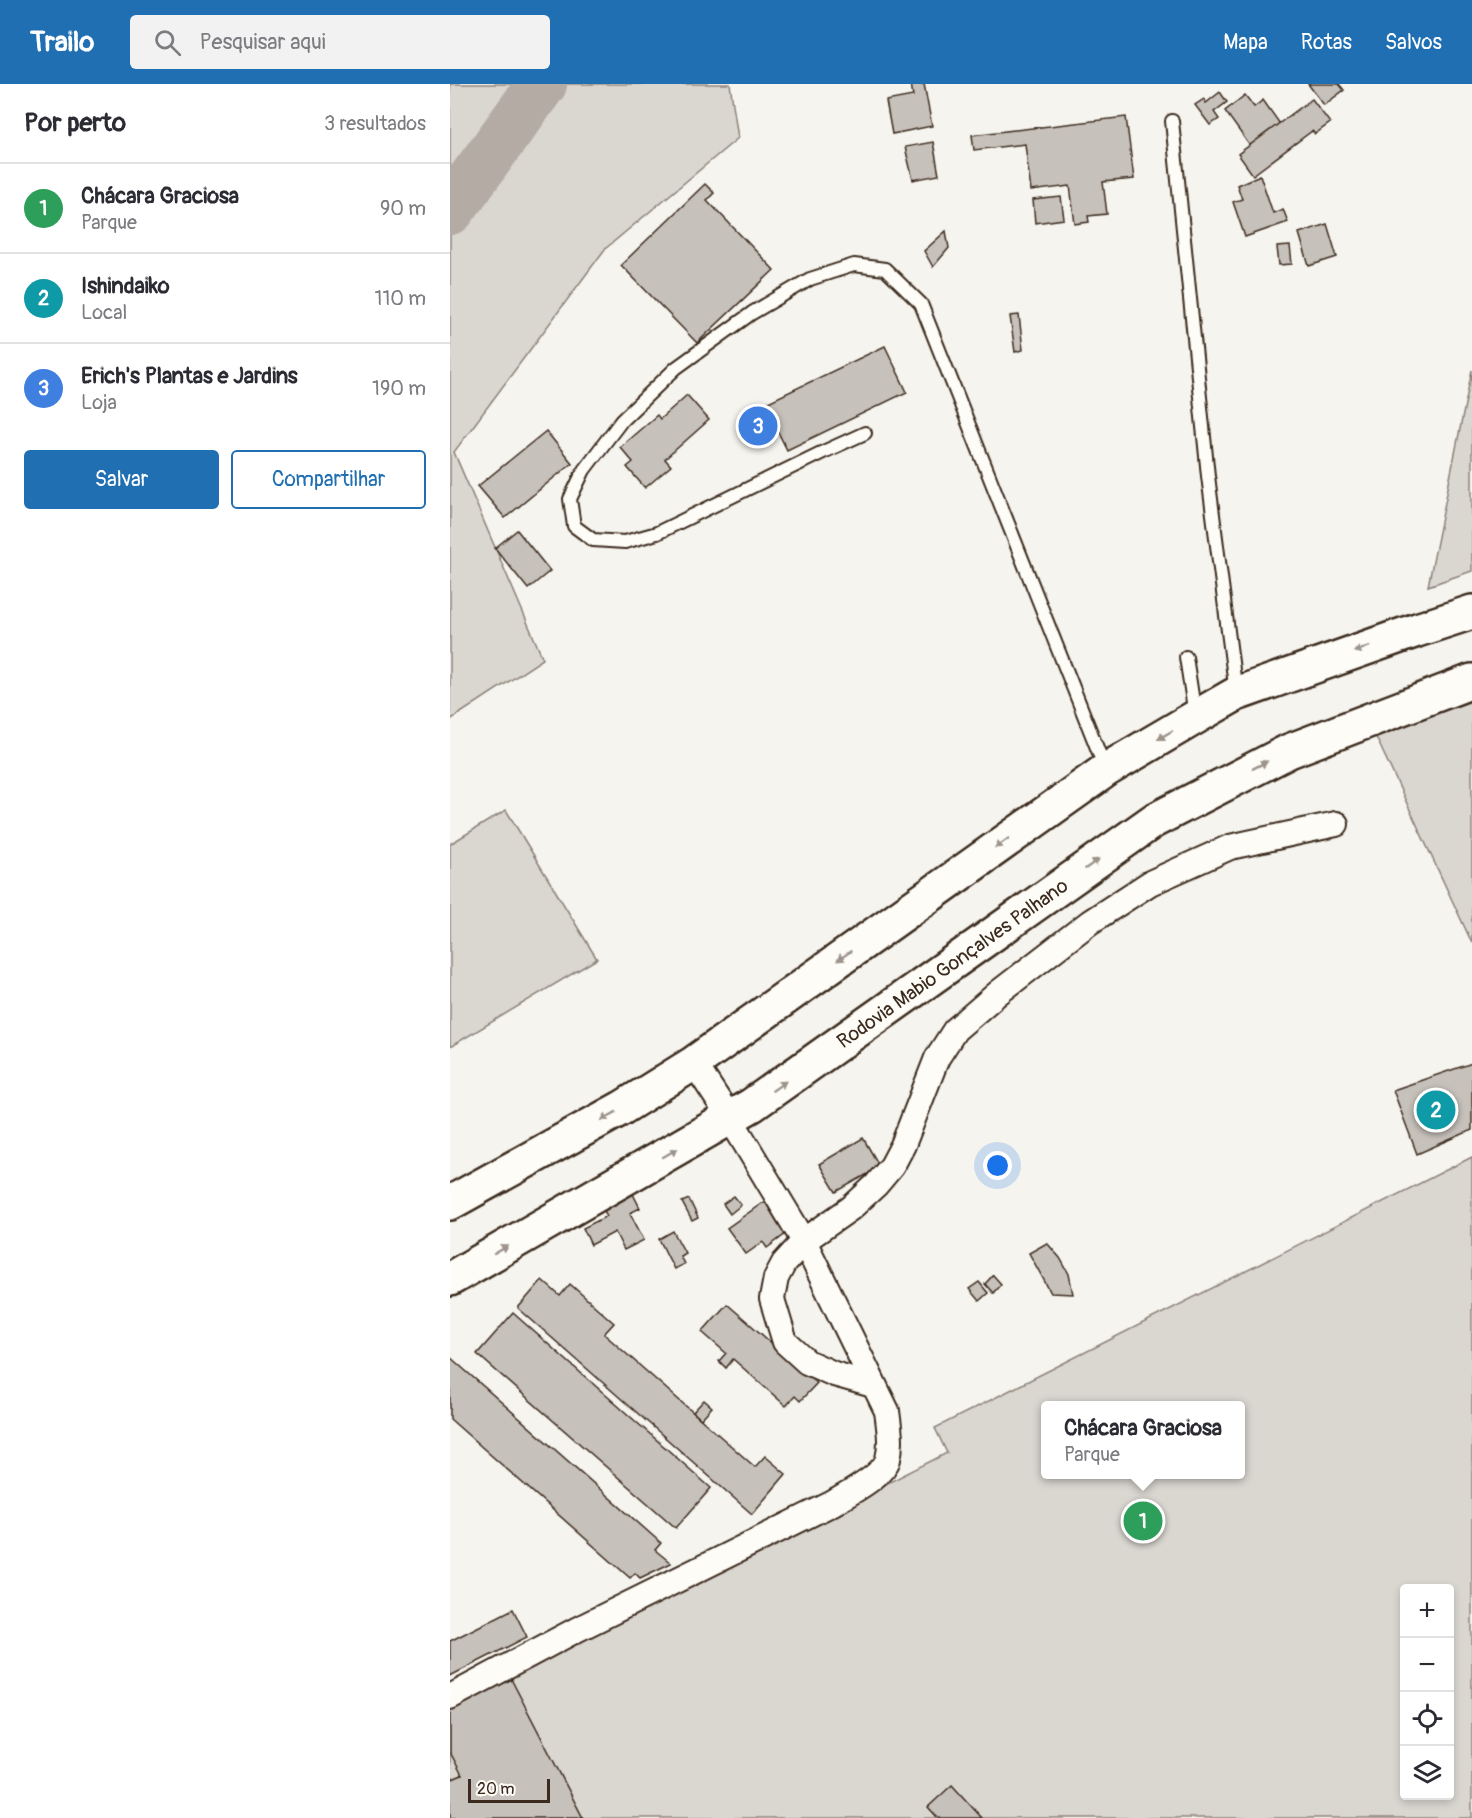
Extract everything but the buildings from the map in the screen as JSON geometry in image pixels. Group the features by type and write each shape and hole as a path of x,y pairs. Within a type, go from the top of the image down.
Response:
{"main road":[{"path":"450,1203 622,1108 694,1063 1106,770 1196,717 1236,694 1472,612"},
{"name":"Rodovia Mabio Gonçalves Palhano","path":"450,1279 752,1105 1153,821 1288,751 1472,681"}],"street":[{"path":"873,1385 834,1374 807,1362 785,1342 772,1299 777,1278 784,1263 804,1241 851,1208 876,1185 892,1166 903,1145 937,1058 956,1030 998,993 1090,922 1150,883 1230,847 1336,824"},
{"path":"450,1698 576,1630 833,1503 871,1479 887,1461 890,1437 887,1411 804,1241 694,1063"}],"lane":[{"path":"1172,121 1208,476 1236,694"},
{"path":"865,433 657,533 626,542 593,540 574,526 570,499 584,471 622,420 675,368 752,313 810,279 854,265 885,269 921,304 1106,770"},
{"path":"1186,657 1196,717"}],"shaded area":[{"path":"450,84 730,84 738,138 605,249 454,452 543,659 450,720"},
{"path":"1472,370 1472,571 1428,586"},
{"path":"1472,701 1472,943 1375,735"},
{"path":"506,810 597,959 450,1047 450,844"},
{"path":"1472,1157 1472,1818 450,1818 450,1705 947,1453 935,1428"}],"waterway":[{"path":"450,210 542,84"}],"place":[{"name":"Erich's Plantas e Jardins","path":"758,426"},
{"name":"Ishindaiko","path":"1436,1110"},
{"name":"Chácara Graciosa","path":"1143,1521"}]}
